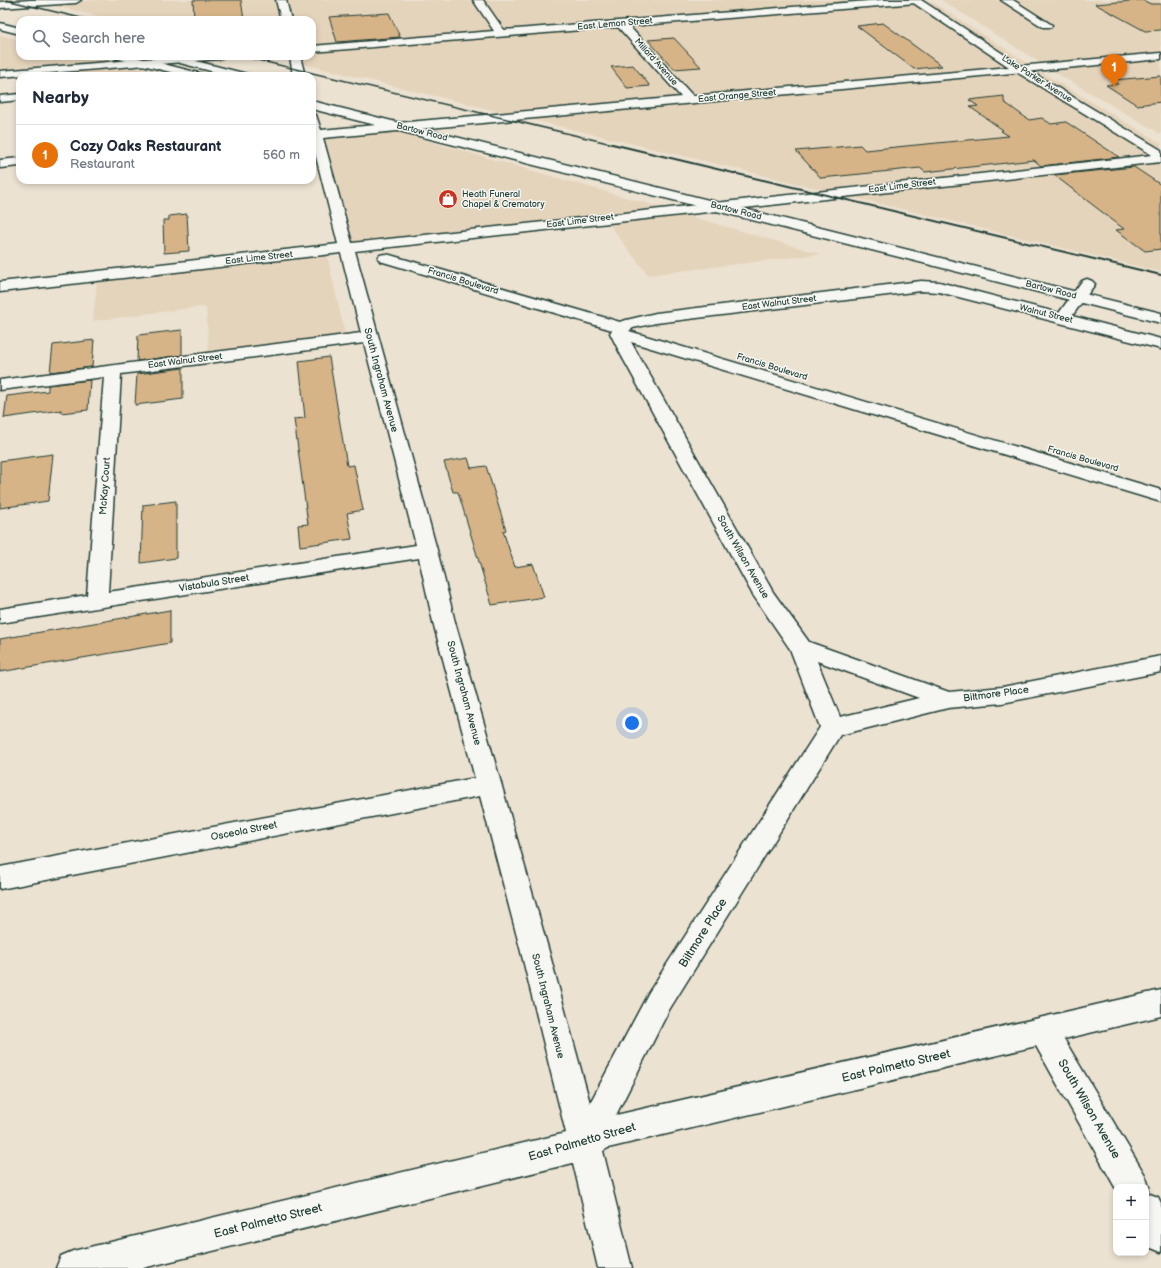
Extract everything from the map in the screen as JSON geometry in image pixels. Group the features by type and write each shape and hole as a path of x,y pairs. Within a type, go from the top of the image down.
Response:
{"street":[{"path":"0,5 76,0"},
{"path":"281,0 285,16"},
{"path":"478,0 501,34"},
{"name":"East Lemon Street","path":"316,49 915,0"},
{"name":"Lake Parker Avenue","path":"915,0 1019,69 1161,156"},
{"path":"1006,0 1047,25"},
{"name":"Millard Avenue","path":"622,24 690,100"},
{"path":"0,26 16,30"},
{"name":"East Orange Street","path":"316,135 404,121 436,123 1161,56"},
{"name":"Lake Parker Avenue","path":"1028,59 1057,77"},
{"path":"134,60 182,72"},
{"path":"60,72 178,60 227,72"},
{"path":"296,60 298,72"},
{"path":"0,74 16,74"},
{"path":"316,94 345,101"},
{"path":"0,99 16,97"},
{"name":"Bartow Road","path":"316,106 404,121 716,200 1077,297 1161,318"},
{"name":"Bartow Road","path":"436,123 473,132"},
{"name":"South Ingraham Avenue","path":"316,142 347,248 369,337 427,550 444,622 534,948 585,1144 615,1268"},
{"name":"East Lime Street","path":"0,287 347,248 716,200 754,202 1161,156"},
{"path":"0,164 16,162"},
{"name":"Bartow Road","path":"754,202 790,211"},
{"path":"875,232 906,240"},
{"name":"Francis Boulevard","path":"385,258 1140,482 1161,482"},
{"name":"Bartow Road","path":"1072,280 1094,286 1077,297"},
{"name":"East Walnut Street","path":"623,328 656,318 896,288 921,286 931,287"},
{"name":"Walnut Street","path":"931,287 1063,318 1161,344"},
{"path":"1063,318 1077,297"},
{"name":"South Wilson Avenue","path":"623,328 632,360 764,595 801,647"},
{"name":"East Walnut Street","path":"0,385 369,337"},
{"name":"McKay Court","path":"97,601 113,370"},
{"name":"Francis Boulevard","path":"1140,482 1161,496"},
{"name":"Vistabula Street","path":"0,616 427,550"},
{"path":"801,647 948,700"},
{"path":"801,647 832,728"},
{"name":"Biltmore Place","path":"585,1144 659,1002 832,728 948,700 1002,695 1161,664"},
{"name":"Osceola Street","path":"0,878 488,785"},
{"name":"East Palmetto Street","path":"73,1268 585,1144 602,1134 1044,1032 1161,1003"},
{"name":"South Wilson Avenue","path":"1044,1032 1131,1184"},
{"path":"1149,1214 1161,1235"}],"shaded area":[{"path":"98,0 276,0 279,16 98,16 46,4"},
{"path":"287,0 473,0 494,32 316,47 316,16 291,16"},
{"path":"484,0 893,0 505,31"},
{"path":"941,0 1001,0 1046,27 1055,26 1012,0 1160,0 1161,53 1042,64"},
{"path":"931,1 1031,65 1021,66 922,2"},
{"path":"912,2 1010,67 694,97 629,25"},
{"path":"618,26 682,98 509,114 303,64 302,60 316,60 316,51"},
{"path":"0,35 16,39 16,60 103,60 115,63 0,72"},
{"path":"1161,58 1161,134 1049,69"},
{"path":"129,66 153,72 77,72 77,70"},
{"path":"1038,70 1161,143 1161,150 1028,71"},
{"path":"1017,72 1154,155 828,191 525,118"},
{"path":"390,130 663,208 353,243 324,137"},
{"path":"1161,161 1161,272 848,196"},
{"path":"682,214 821,254 648,275 607,222"},
{"path":"327,255 345,334 209,353 206,308 199,307 93,321 97,280"}],"building":[{"path":"193,0 241,0 243,16 194,16"},
{"path":"1142,0 1151,4 1161,4 1161,30 1145,31 1095,4"},
{"path":"389,13 400,37 337,42 329,17"},
{"path":"883,23 942,66 914,69 857,26"},
{"path":"674,38 701,67 674,69 648,40"},
{"path":"633,65 650,86 627,88 611,67"},
{"path":"1161,76 1161,102 1137,105 1106,85 1118,84 1112,80"},
{"path":"1004,96 1004,102 1029,120 1042,118 1051,124 1066,122 1119,157 1041,166 1034,160 925,172 920,168 821,178 796,151 860,145 865,150 1009,136 1001,131 1003,130 970,107 978,106 969,100"},
{"path":"1134,167 1161,185 1161,249 1145,251 1116,230 1124,229 1054,175"},
{"path":"187,214 189,251 164,253 163,220 169,220 169,216"},
{"path":"182,330 182,355 137,361 138,335"},
{"path":"94,340 92,367 50,372 53,345"},
{"path":"329,357 347,466 354,465 363,510 347,513 352,539 300,546 298,525 308,524 294,419 305,418 299,361"},
{"path":"183,368 183,399 135,405 137,374"},
{"path":"90,380 88,410 61,413 61,410 4,418 7,396 48,391 48,385"},
{"path":"53,454 48,501 0,508 0,461"},
{"path":"468,458 471,468 486,466 506,530 503,531 515,567 533,564 544,597 492,605 458,492 453,492 444,462"},
{"path":"176,501 176,558 141,563 143,505"},
{"path":"170,610 170,643 0,672 0,639"}],"railway":[{"path":"6,0 72,16"},
{"path":"258,60 308,72"},
{"path":"316,74 612,144"},
{"path":"608,143 1161,275"}],"place":[{"name":"Cozy Oaks Restaurant","path":"1114,87"},
{"name":"Heath Funeral Chapel & Crematory","path":"448,199"}]}
